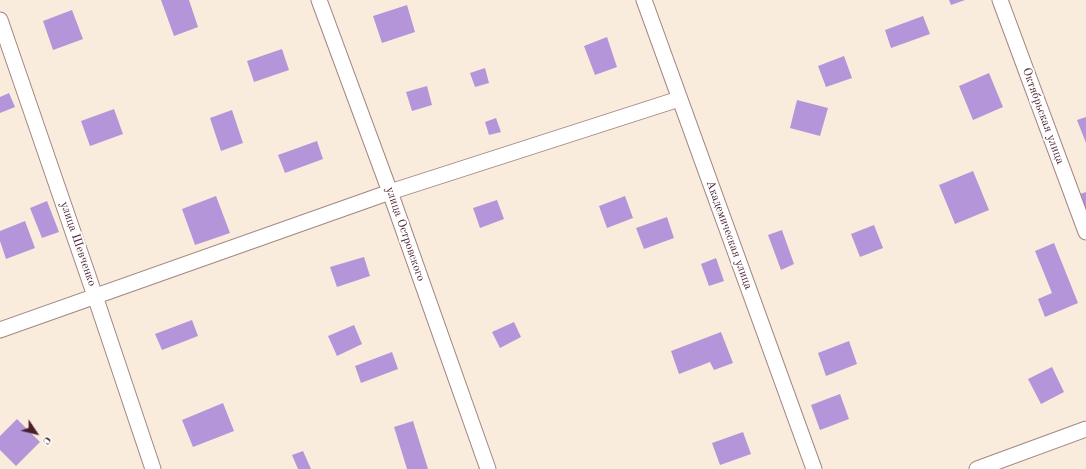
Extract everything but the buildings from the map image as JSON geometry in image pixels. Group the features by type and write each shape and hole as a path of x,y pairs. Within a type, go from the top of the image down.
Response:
{"street":[{"name":"улица Островского","path":"319,0 390,192 488,469"},
{"name":"Академическая улица","path":"644,0 814,469"},
{"name":"Октябрьская улица","path":"1000,0 1086,232"},
{"name":"улица Шевченко","path":"0,20 154,469"},
{"path":"0,330 390,192 679,99"},
{"path":"977,469 1086,429"}]}
